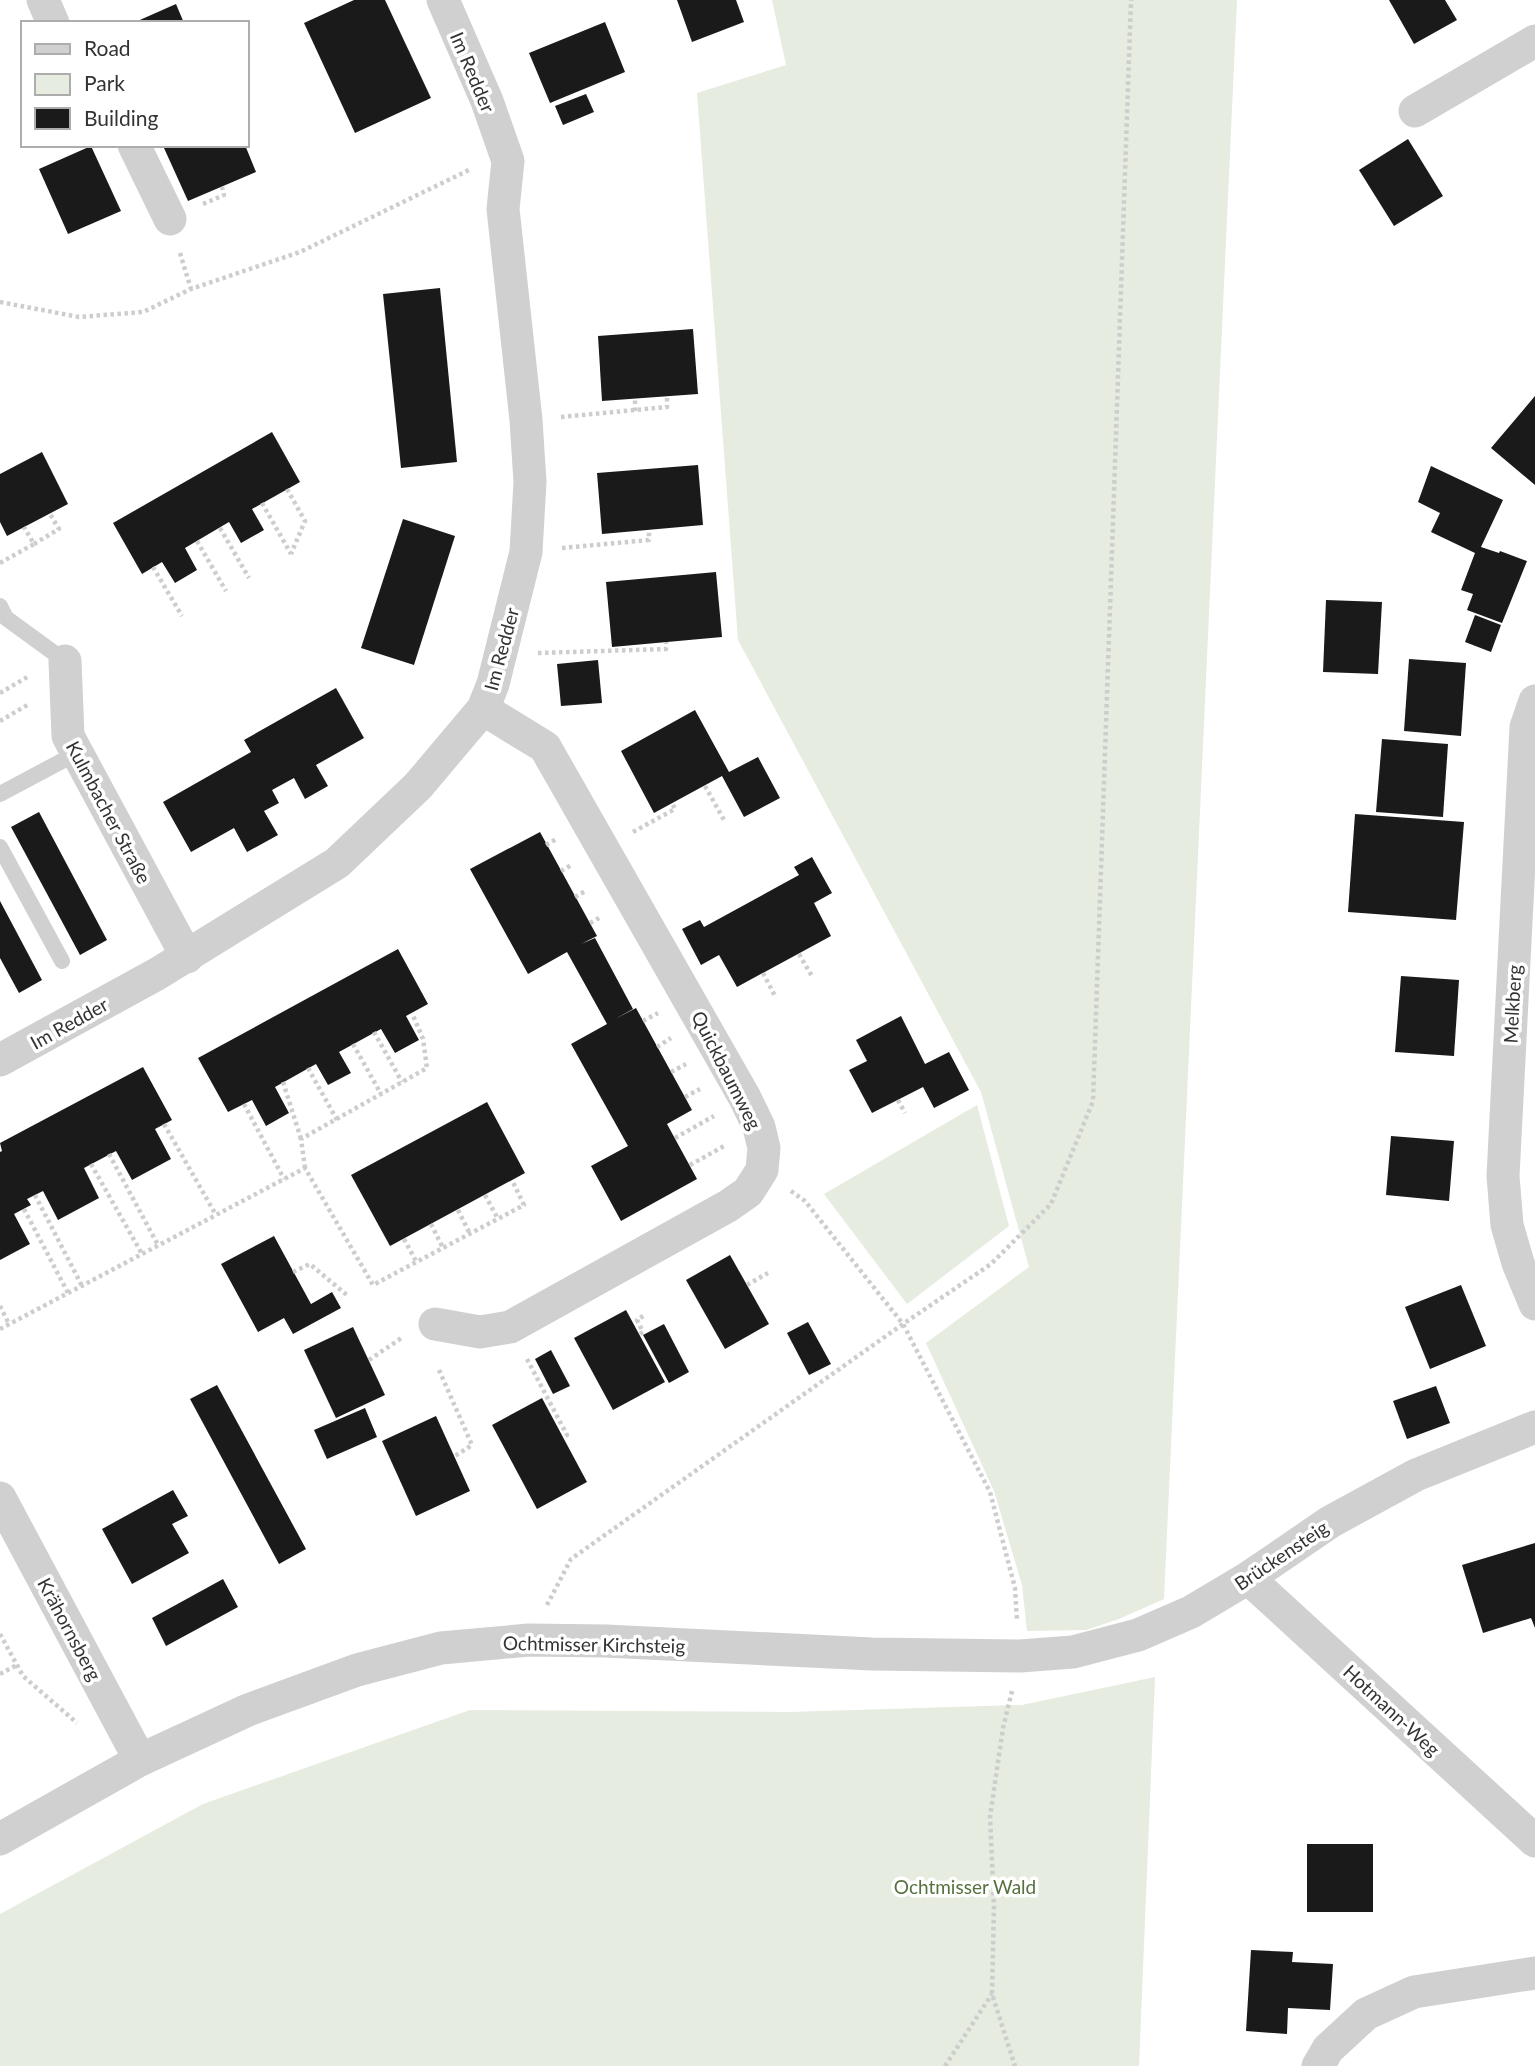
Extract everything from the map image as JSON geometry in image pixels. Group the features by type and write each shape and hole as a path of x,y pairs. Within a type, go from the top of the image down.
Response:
{"street":[{"path":"43,0 52,21"},
{"name":"Im Redder","path":"0,1060 187,957 337,863 418,786 483,709 493,684 526,552 530,482 526,420 503,209 508,161 487,101 443,0"},
{"path":"1415,111 1535,41"},
{"path":"135,147 170,219"},
{"name":"Kulmbacher Straße","path":"65,661 68,736 187,957"},
{"name":"Melkberg","path":"1535,701 1526,727 1503,1176 1507,1225 1518,1263 1535,1304"},
{"name":"Quickbaumweg","path":"483,709 545,747 745,1098 764,1148 762,1170"},
{"path":"435,1324 481,1332 510,1327 728,1206 748,1192 762,1170"},
{"name":"Brückensteig","path":"1020,1656 1073,1652 1138,1634 1191,1612 1248,1578 1330,1522 1416,1475 1535,1427"},
{"name":"Krähornsberg","path":"0,1498 140,1760"},
{"name":"Hotmann-Weg","path":"1248,1578 1535,1841"},
{"name":"Ochtmisser Kirchsteig","path":"0,1839 140,1760 248,1710 357,1670 441,1648 528,1640 606,1641 872,1654 1020,1656"},
{"path":"1318,2066 1328,2049 1366,2014 1414,1992 1535,1973"}],"lane":[{"name":"Kulmbacher Straße","path":"0,606 6,618 65,661"},
{"path":"0,794 77,753"},
{"path":"0,847 62,961"}],"path":[{"path":"528,1640 571,1559 991,1264 1051,1204 1093,1101 1131,0"},
{"path":"0,302 79,317 143,312 191,289 300,252 465,170 508,161"},
{"path":"526,420 667,407 667,396"},
{"path":"635,398 635,411"},
{"path":"262,503 291,555 305,521 287,489"},
{"path":"0,563 59,529 50,514"},
{"path":"24,527 34,544"},
{"path":"220,528 249,578"},
{"path":"526,552 649,540 649,530"},
{"path":"197,541 226,591"},
{"path":"153,567 182,616"},
{"path":"501,654 666,649 666,642"},
{"path":"705,786 724,820"},
{"path":"603,848 675,809 672,803"},
{"path":"799,954 813,978"},
{"path":"763,974 776,998"},
{"path":"301,1139 427,1068 423,1039 412,1013"},
{"path":"374,1032 402,1082"},
{"path":"353,1044 381,1094"},
{"path":"308,1069 337,1120"},
{"path":"284,1082 301,1139 305,1168 373,1284 524,1205 512,1180"},
{"path":"675,1138 745,1098"},
{"path":"898,1100 905,1112"},
{"path":"244,1104 284,1179"},
{"path":"164,1124 216,1215"},
{"path":"109,1154 158,1245"},
{"path":"91,1164 142,1254"},
{"path":"0,1329 305,1168"},
{"path":"762,1170 805,1201 903,1324 990,1492 1015,1588 1020,1656"},
{"path":"35,1195 82,1286"},
{"path":"485,1195 498,1219"},
{"path":"24,1209 68,1293"},
{"path":"458,1210 471,1234"},
{"path":"431,1224 443,1248"},
{"path":"404,1239 417,1263"},
{"path":"293,1272 310,1264 348,1296"},
{"path":"747,1285 768,1273"},
{"path":"0,1306 9,1324"},
{"path":"640,1334 643,1332 637,1320 646,1314"},
{"path":"510,1327 567,1434 564,1437"},
{"path":"369,1360 404,1336"},
{"path":"439,1370 472,1445 455,1456"},
{"path":"0,1636 23,1676 78,1724 112,1708"},
{"path":"0,1674 17,1665"},
{"path":"1003,1728 990,1817 994,1906 992,1994 1015,2066"},
{"path":"945,2066 992,1994"}],"green space":[{"path":"772,0 1237,0 1164,1599 1086,1630 1027,1631 1022,1585 994,1491 926,1343 1029,1267 981,1092 738,640 697,93 786,65"},
{"path":"977,1105 1009,1226 907,1304 824,1194"},
{"name":"Ochtmisser Wald","path":"1155,1677 1139,2066 0,2066 0,1914 203,1804 470,1710 790,1712 1022,1705"}],"building":[{"path":"354,0 385,0 431,98 355,133 304,23"},
{"path":"677,0 736,0 744,22 692,42"},
{"path":"1389,0 1445,0 1457,20 1414,44"},
{"path":"176,4 183,21 138,21"},
{"path":"605,22 625,72 550,103 529,53"},
{"path":"586,94 594,112 563,125 555,106"},
{"path":"1408,139 1443,196 1394,226 1359,170"},
{"path":"91,147 121,211 68,234 39,169"},
{"path":"246,147 256,172 188,201 164,148"},
{"path":"440,288 457,462 401,468 383,294"},
{"path":"693,329 698,394 602,401 598,336"},
{"path":"1535,396 1535,485 1491,448"},
{"path":"272,432 300,482 252,509 264,530 241,543 229,522 185,548 197,570 175,583 162,562 142,574 113,523"},
{"path":"42,452 68,504 7,536 0,522 0,474"},
{"path":"698,465 703,525 602,534 597,473"},
{"path":"1431,466 1503,500 1481,547 1527,561 1502,623 1467,610 1473,594 1461,590 1475,553 1431,532 1440,513 1418,502"},
{"path":"403,519 455,536 414,665 361,648"},
{"path":"716,572 722,637 612,647 606,582"},
{"path":"1326,600 1382,602 1378,674 1323,672"},
{"path":"1475,615 1501,625 1491,652 1465,642"},
{"path":"1409,659 1466,663 1461,736 1404,731"},
{"path":"598,660 602,703 561,706 557,664"},
{"path":"336,688 364,738 316,765 328,786 305,799 294,778 272,790 279,803 264,811 278,835 247,852 234,828 191,852 163,802 251,752 244,740"},
{"path":"695,710 729,772 758,757 780,798 744,817 722,776 654,813 621,751"},
{"path":"1382,739 1448,744 1443,817 1376,812"},
{"path":"39,812 107,940 80,955 11,827"},
{"path":"1355,814 1464,822 1456,920 1348,912"},
{"path":"540,832 597,936 581,944 595,938 633,1009 615,1019 636,1008 692,1110 667,1124 697,1179 621,1221 591,1166 628,1146 571,1044 607,1024 567,952 528,974 470,869"},
{"path":"812,857 832,893 814,903 831,936 737,987 719,955 701,965 682,929 700,920 704,927 799,875 794,867"},
{"path":"0,901 42,980 19,993 0,958"},
{"path":"398,949 428,1004 406,1016 419,1040 395,1053 381,1029 339,1052 351,1073 328,1085 316,1064 275,1087 289,1113 266,1126 252,1100 228,1112 198,1058"},
{"path":"1401,976 1459,980 1454,1056 1395,1052"},
{"path":"901,1016 925,1064 949,1052 969,1090 934,1108 923,1087 872,1113 849,1070 867,1061 856,1040"},
{"path":"143,1067 172,1120 155,1129 171,1159 132,1180 116,1151 84,1168 99,1198 58,1220 43,1191 27,1199 31,1205 14,1214 30,1244 0,1260 0,1143"},
{"path":"487,1102 525,1173 390,1246 351,1175"},
{"path":"1391,1136 1454,1141 1449,1201 1386,1195"},
{"path":"274,1236 311,1304 332,1292 341,1308 293,1334 284,1318 258,1332 221,1264"},
{"path":"730,1255 769,1324 725,1349 686,1280"},
{"path":"1461,1285 1486,1346 1430,1369 1405,1307"},
{"path":"626,1310 665,1382 613,1410 574,1338"},
{"path":"808,1322 831,1364 809,1375 787,1333"},
{"path":"664,1324 689,1372 669,1383 643,1335"},
{"path":"353,1327 385,1395 336,1418 304,1350"},
{"path":"551,1350 570,1386 553,1394 535,1359"},
{"path":"217,1385 306,1549 279,1564 190,1399"},
{"path":"1436,1386 1450,1423 1407,1439 1393,1401"},
{"path":"542,1398 587,1482 537,1509 492,1425"},
{"path":"365,1408 377,1437 327,1459 314,1430"},
{"path":"436,1416 470,1491 416,1516 382,1441"},
{"path":"173,1490 188,1516 172,1524 189,1553 132,1584 102,1529"},
{"path":"1535,1543 1535,1628 1531,1618 1483,1633 1462,1565"},
{"path":"223,1579 238,1607 166,1646 152,1618"},
{"path":"1307,1844 1373,1844 1373,1912 1307,1912"},
{"path":"1251,1950 1293,1952 1292,1962 1333,1964 1330,2010 1288,2008 1287,2034 1246,2031"}]}
